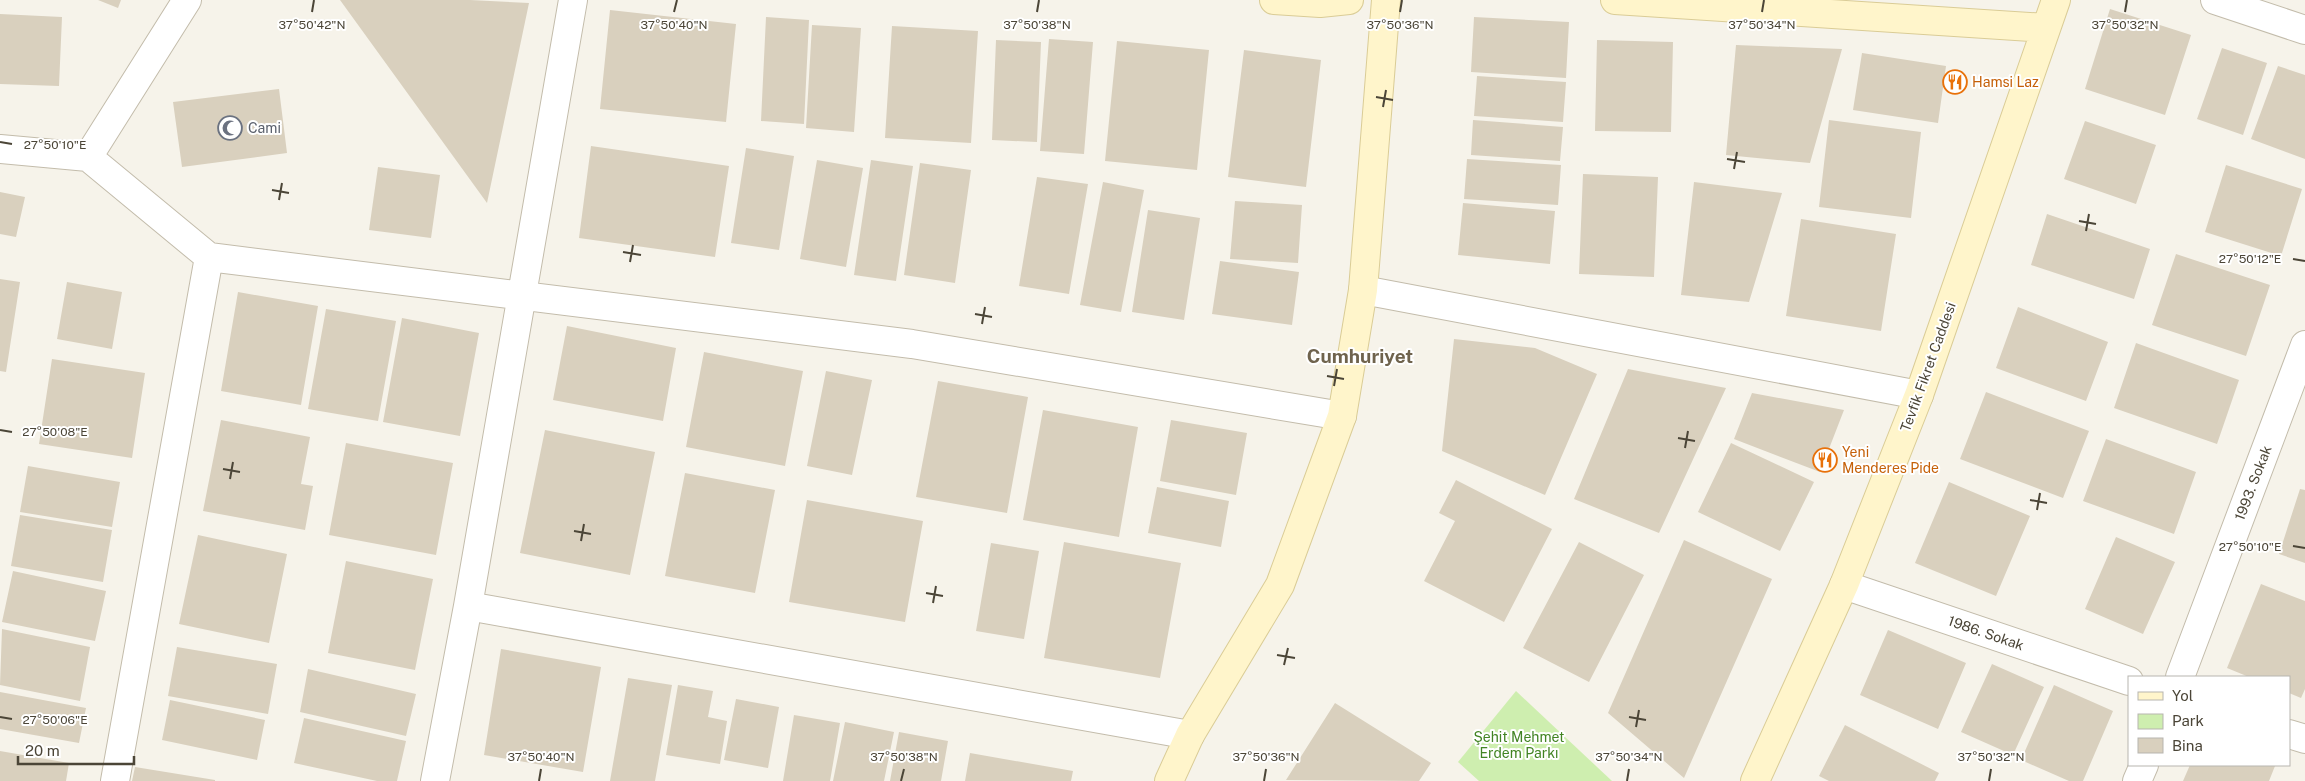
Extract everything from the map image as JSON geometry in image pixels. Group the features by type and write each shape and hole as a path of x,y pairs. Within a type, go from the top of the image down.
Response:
{"street":[{"path":"88,157 187,0"},
{"path":"434,781 468,606 573,0"},
{"path":"1274,0 1320,3 1349,0"},
{"path":"1169,781 1190,735 1280,585 1342,416 1363,290 1386,0"},
{"path":"1615,0 2046,28"},
{"name":"Tevfik Fikret Caddesi","path":"1755,781 1844,585 1919,395 2056,0"},
{"path":"2221,1 2305,30"},
{"path":"0,149 88,157 209,257 912,344 1342,416"},
{"path":"116,781 209,257"},
{"path":"1363,290 1919,395"},
{"name":"1993. Sokak","path":"2180,676 2305,345"},
{"name":"1986. Sokak","path":"1844,585 2128,681"},
{"path":"468,606 1190,735"},
{"path":"2290,734 2305,739"},
{"path":"2137,781 2144,766"}],"green space":[{"name":"Şehit Mehmet Erdem Parkı","path":"1516,691 1612,781 1479,781 1458,762"}],"building":[{"path":"98,0 121,0 118,8"},
{"path":"340,0 470,0 529,3 487,203"},
{"path":"2110,9 2191,35 2165,115 2085,89"},
{"path":"610,10 736,24 726,122 600,109"},
{"path":"0,14 62,17 59,86 0,84"},
{"path":"766,17 809,20 804,124 761,121"},
{"path":"1474,17 1569,22 1566,78 1471,72"},
{"path":"812,25 861,28 854,132 806,128"},
{"path":"892,26 978,31 971,143 885,138"},
{"path":"1049,39 1093,42 1084,154 1040,151"},
{"path":"996,40 1041,42 1037,142 992,140"},
{"path":"1597,40 1673,42 1671,132 1595,131"},
{"path":"1117,41 1209,50 1197,170 1105,161"},
{"path":"1736,45 1842,49 1810,163 1726,155"},
{"path":"2222,48 2267,63 2243,135 2197,119"},
{"path":"1244,50 1321,60 1306,187 1228,177"},
{"path":"1862,53 1946,66 1938,123 1853,110"},
{"path":"2278,66 2305,75 2305,159 2251,139"},
{"path":"1477,76 1566,82 1563,122 1474,116"},
{"name":"Cami","path":"279,89 287,153 182,167 173,102"},
{"path":"1473,120 1563,127 1560,161 1471,155"},
{"path":"1829,120 1921,132 1911,218 1819,207"},
{"path":"2085,121 2156,145 2136,204 2064,179"},
{"path":"591,146 729,166 715,257 579,238"},
{"path":"746,148 794,156 779,250 731,243"},
{"path":"1467,159 1561,165 1558,205 1464,199"},
{"path":"817,160 863,168 846,267 800,259"},
{"path":"871,160 913,166 896,281 854,275"},
{"path":"920,163 971,170 955,283 904,275"},
{"path":"2226,165 2302,189 2281,256 2205,232"},
{"path":"378,167 440,175 431,238 369,230"},
{"path":"1583,174 1658,177 1654,277 1579,274"},
{"path":"1037,177 1088,184 1069,294 1019,286"},
{"path":"1103,182 1144,190 1121,312 1080,305"},
{"path":"1694,182 1782,193 1749,302 1681,295"},
{"path":"0,192 25,197 16,237 0,234"},
{"path":"1235,201 1302,205 1298,263 1230,259"},
{"path":"1463,203 1555,211 1550,264 1458,255"},
{"path":"1148,210 1200,218 1184,320 1132,312"},
{"path":"2047,214 2150,249 2134,299 2031,265"},
{"path":"1801,219 1896,234 1881,331 1786,316"},
{"path":"2176,254 2270,285 2246,356 2152,325"},
{"path":"1220,261 1299,272 1292,325 1212,314"},
{"path":"0,279 20,282 6,372 0,371"},
{"path":"67,282 122,292 112,349 57,339"},
{"path":"238,292 318,306 301,405 221,391"},
{"path":"2018,307 2108,342 2086,401 1996,368"},
{"path":"326,309 396,321 378,421 308,409"},
{"path":"402,318 479,333 460,436 383,422"},
{"path":"567,326 676,348 663,421 553,400"},
{"path":"1454,339 1535,348 1597,374 1545,495 1442,451"},
{"path":"2136,343 2239,380 2217,444 2114,408"},
{"path":"704,352 803,371 785,466 686,447"},
{"path":"52,359 145,373 132,458 39,444"},
{"path":"1628,369 1726,388 1659,533 1574,499"},
{"path":"826,371 872,380 852,475 807,466"},
{"path":"938,381 1028,397 1007,513 916,497"},
{"path":"1986,392 2089,431 2063,498 1960,459"},
{"path":"1752,393 1844,410 1820,472 1734,439"},
{"path":"1043,410 1138,427 1119,537 1023,520"},
{"path":"221,420 310,437 301,484 313,486 305,530 203,511"},
{"path":"1171,420 1247,433 1236,495 1160,481"},
{"path":"545,430 655,452 630,575 520,553"},
{"path":"2106,439 2196,472 2174,534 2083,501"},
{"path":"346,443 453,463 436,555 329,535"},
{"path":"1731,443 1814,482 1780,551 1698,512"},
{"path":"28,466 120,482 112,527 20,512"},
{"path":"685,473 775,490 755,593 665,576"},
{"path":"1456,480 1552,529 1504,622 1424,581 1455,521 1439,513"},
{"path":"1949,482 2030,516 1996,596 1915,563"},
{"path":"1157,487 1229,501 1221,547 1148,533"},
{"path":"2300,489 2305,490 2305,563 2279,554"},
{"path":"807,500 923,521 905,622 789,602"},
{"path":"20,515 112,530 103,582 11,566"},
{"path":"198,535 287,554 269,643 179,624"},
{"path":"2116,537 2175,562 2143,634 2085,609"},
{"path":"1684,540 1772,579 1684,778 1608,713"},
{"path":"1064,542 1181,563 1160,678 1044,658"},
{"path":"1579,542 1644,575 1589,682 1523,648"},
{"path":"991,543 1039,551 1024,639 976,631"},
{"path":"346,561 433,579 415,670 328,653"},
{"path":"13,571 106,591 95,641 2,622"},
{"path":"2261,584 2305,601 2305,689 2301,698 2290,693 2290,676 2247,676 2227,668"},
{"path":"2,629 90,647 80,701 0,685"},
{"path":"1888,630 1966,663 1938,729 1860,695"},
{"path":"177,647 277,664 268,714 168,696"},
{"path":"501,649 601,667 583,772 484,755"},
{"path":"1992,664 2044,687 2013,755 1961,732"},
{"path":"308,669 416,694 406,736 300,712"},
{"path":"628,678 672,685 655,781 610,781"},
{"path":"678,685 713,691 708,717 727,721 720,764 666,755"},
{"path":"2054,685 2113,711 2083,781 2069,781 2021,760"},
{"path":"0,692 86,708 79,743 0,729"},
{"path":"736,699 779,707 768,768 724,760"},
{"path":"170,700 265,720 257,760 162,740"},
{"path":"1335,703 1431,763 1419,781 1286,780"},
{"path":"794,715 840,723 830,781 783,781"},
{"path":"304,718 406,741 397,781 377,781 294,763"},
{"path":"845,722 894,732 884,781 833,781"},
{"path":"1845,725 1939,773 1935,781 1829,781 1819,776"},
{"path":"899,732 948,741 941,781 890,781"},
{"path":"0,751 69,763 66,781 0,781"},
{"path":"970,753 1073,771 1071,781 965,781"},
{"path":"2190,766 2275,766 2269,781 2183,781"},
{"path":"135,767 215,780 215,781 132,781"}],"place":[{"name":"Hamsi Laz","path":"1955,82"},
{"name":"Cami","path":"230,128"},
{"name":"Yeni Menderes Pide","path":"1825,460"}],"district":[{"name":"Cumhuriyet","path":"1360,356"}]}
